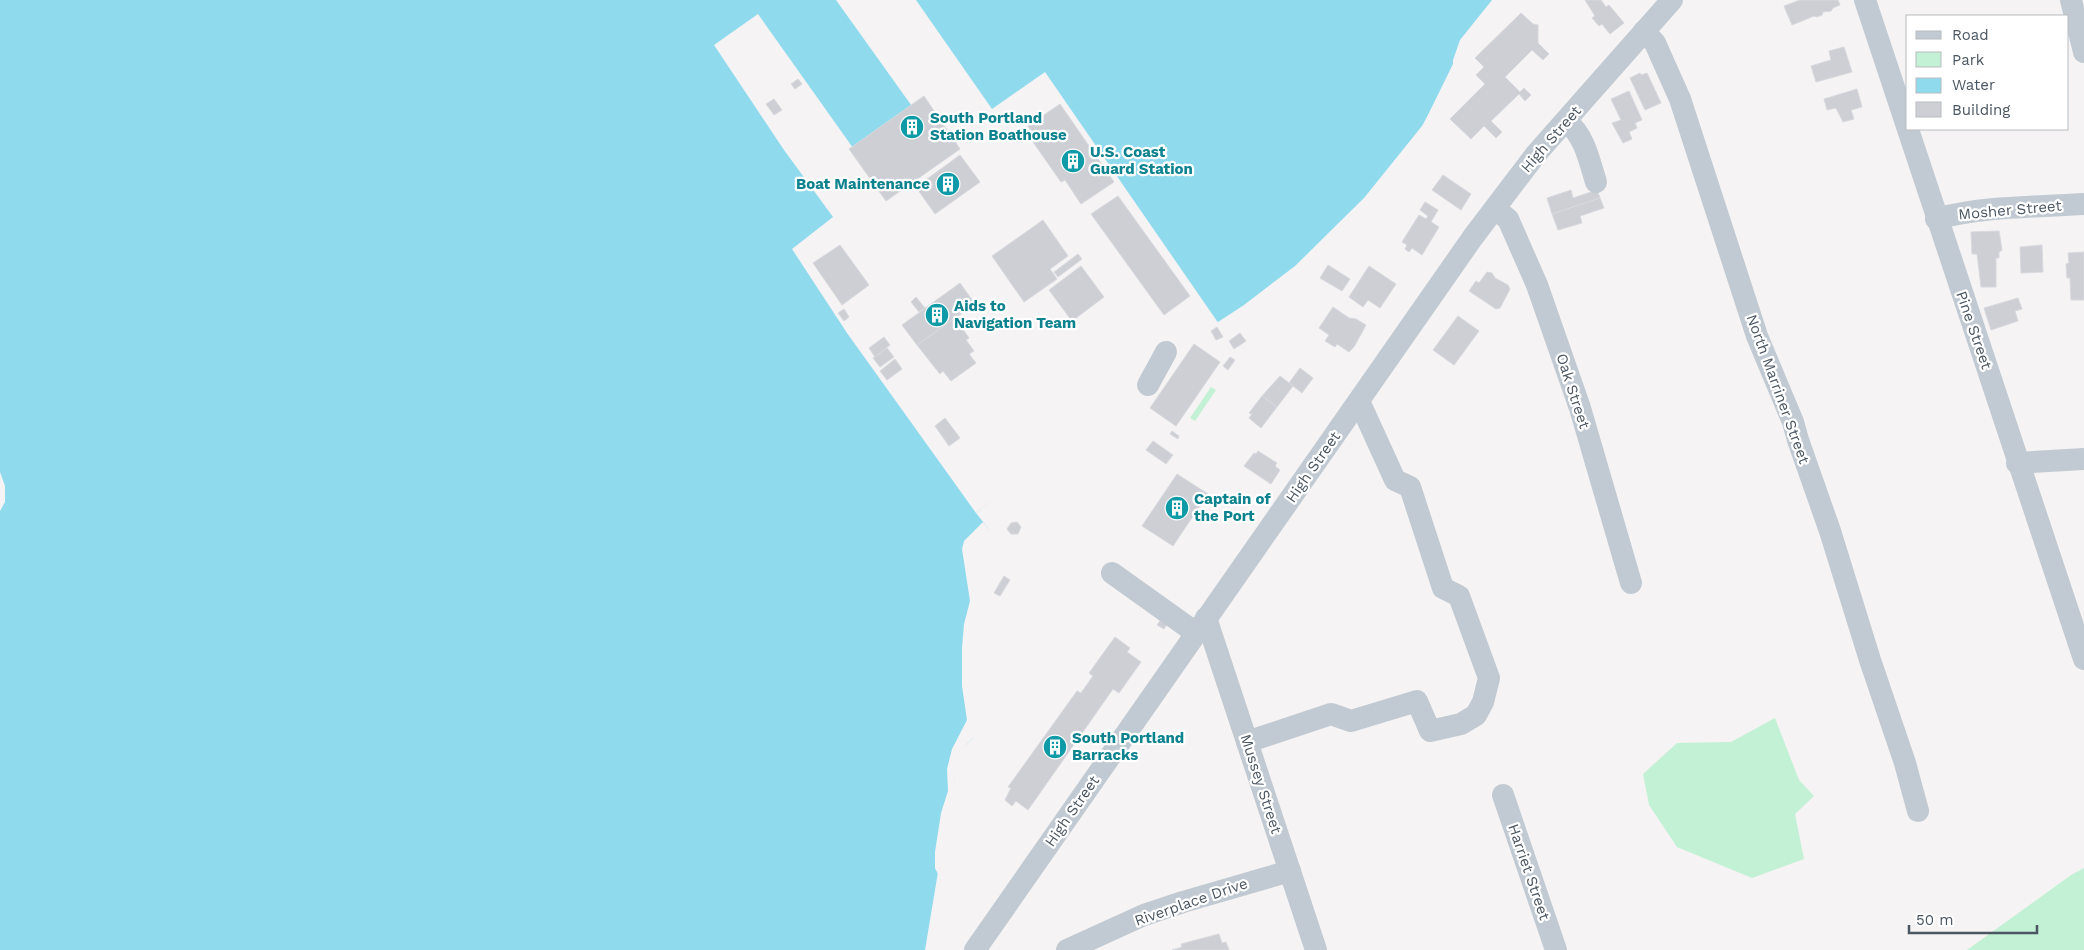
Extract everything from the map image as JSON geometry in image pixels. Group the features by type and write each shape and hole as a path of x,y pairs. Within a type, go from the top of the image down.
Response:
{"street":[{"name":"High Street","path":"974,950 1473,236 1536,154 1672,0"},
{"name":"Pine Street","path":"1865,0 1906,126"},
{"path":"2071,0 2084,52"},
{"name":"North Marriner Street","path":"1644,31 1658,49 1680,99 1757,336 1794,422 1798,440 1830,531 1870,660 1905,763 1918,811"},
{"path":"1566,121 1575,128 1581,138 1596,182"},
{"name":"Pine Street","path":"1907,130 2084,659"},
{"name":"Mosher Street","path":"1936,219 2015,208 2084,204"},
{"name":"Oak Street","path":"1494,209 1508,219 1537,285 1580,408 1631,583"},
{"path":"1148,385 1166,352"},
{"path":"1247,742 1331,714 1351,721 1417,701 1430,731 1460,724 1476,715 1483,702 1489,678 1459,596 1443,588 1410,487 1395,480 1359,401"},
{"path":"2018,463 2084,459"},
{"path":"1112,573 1201,626"},
{"name":"Mussey Street","path":"1201,626 1247,742 1316,950"},
{"name":"Harriet Street","path":"1502,795 1556,950"},
{"name":"Riverplace Drive","path":"1067,950 1152,913 1290,871"}],"green space":[{"path":"1211,387 1216,390 1195,421 1190,418"},
{"path":"1775,718 1799,780 1814,796 1795,814 1804,859 1752,878 1677,847 1649,805 1643,774 1677,743 1731,742"},
{"path":"2084,868 2084,950 1967,950 2071,875"}],"water":[{"path":"0,0 1497,0 1422,126 1364,198 1295,266 1244,305 1218,322 976,513 988,528 972,554 969,637 973,738 966,745 959,758 925,950 0,950"}],"pier":[{"path":"836,0 916,0 992,109 1045,72 1219,324 976,513 847,333 792,249 833,217 784,150 714,45 758,14 885,193 944,151"},
{"path":"1492,0 1500,0 1426,124 1424,123 1453,64 1460,40"},
{"path":"0,472 5,486 5,502 0,511"},
{"path":"983,522 988,528 975,554 976,607 971,642 975,712 973,738 966,745 955,779 938,874 935,868 935,852 941,813 948,791 947,769 952,749 967,720 962,686 962,648 964,624 970,601 962,549 964,541"}],"building":[{"path":"1585,0 1601,0 1606,7 1609,5 1624,23 1610,34 1602,24 1599,26 1592,18 1595,16"},
{"path":"1800,0 1838,0 1840,5 1831,11 1823,12 1822,15 1814,16 1792,25 1784,6"},
{"path":"1521,13 1533,24 1538,25 1538,43 1549,54 1543,60 1532,50 1505,77 1520,92 1524,88 1531,95 1525,101 1519,94 1491,121 1502,132 1496,138 1484,126 1471,139 1450,119 1485,84 1476,75 1484,67 1475,58"},
{"path":"1844,47 1852,72 1816,82 1811,66 1831,60 1829,51"},
{"path":"1640,73 1641,75 1647,73 1661,103 1645,110 1630,78"},
{"path":"798,79 802,84 795,89 791,84"},
{"path":"1857,89 1862,107 1851,110 1854,119 1843,122 1836,108 1827,110 1824,99"},
{"path":"1629,91 1642,120 1635,123 1637,128 1629,132 1632,139 1623,143 1612,123 1621,120 1611,99"},
{"name":"South Portland Station Boathouse","path":"924,96 960,149 886,201 849,149"},
{"path":"774,99 782,110 774,115 766,104"},
{"name":"U.S. Coast Guard Station","path":"1060,104 1114,182 1081,204 1065,180 1061,182 1033,142 1037,139 1028,126"},
{"name":"Boat Maintenance","path":"960,155 980,182 935,214 916,187"},
{"path":"1443,175 1471,194 1461,210 1432,190"},
{"path":"1571,190 1573,198 1597,190 1600,198 1552,214 1547,198"},
{"path":"1118,196 1190,296 1164,315 1091,214"},
{"path":"1600,198 1604,208 1580,216 1582,223 1558,230 1552,214"},
{"path":"1425,202 1438,210 1431,222 1439,227 1422,255 1412,248 1409,252 1405,249 1407,245 1402,242 1419,215 1426,219 1428,216 1420,210"},
{"path":"1043,220 1068,256 1050,269 1057,279 1024,302 992,256"},
{"path":"1999,231 2002,250 1999,252 1999,258 1996,258 1996,287 1981,287 1977,254 1972,254 1971,232"},
{"path":"840,245 869,285 842,305 813,263"},
{"path":"2042,245 2043,272 2021,273 2020,247"},
{"path":"2084,252 2084,300 2071,300 2070,278 2067,278 2066,264 2069,263 2068,253"},
{"path":"1078,254 1082,259 1058,277 1054,272"},
{"path":"1328,265 1350,279 1342,291 1320,278"},
{"path":"1081,266 1104,297 1072,321 1049,290"},
{"path":"1369,266 1396,284 1380,308 1368,300 1363,307 1349,297"},
{"path":"1487,272 1492,273 1495,278 1508,285 1510,289 1500,308 1496,309 1469,291 1476,281 1479,283"},
{"name":"Aids to Navigation Team","path":"960,283 975,304 917,345 902,325"},
{"path":"916,297 925,308 919,312 911,302"},
{"path":"2018,298 2022,309 2015,311 2018,321 1991,330 1984,308"},
{"path":"1333,307 1349,318 1356,319 1366,325 1354,347 1349,352 1337,344 1335,347 1325,341 1329,335 1319,328"},
{"path":"844,309 849,317 844,321 838,313"},
{"path":"1458,316 1479,331 1454,365 1433,350"},
{"path":"955,318 969,338 966,340 974,351 969,354 976,363 951,381 943,371 940,374 917,345"},
{"path":"1217,327 1223,337 1216,340 1211,331"},
{"path":"1240,333 1246,341 1234,349 1229,341"},
{"path":"884,337 890,345 875,357 869,348"},
{"path":"1194,344 1220,362 1176,426 1150,408"},
{"path":"887,348 894,357 880,367 873,358"},
{"path":"1230,357 1235,360 1228,370 1223,366"},
{"path":"895,359 902,369 887,380 880,371"},
{"path":"1300,368 1313,378 1302,393 1289,383"},
{"path":"1280,376 1293,386 1277,407 1262,396"},
{"path":"1262,396 1277,407 1261,428 1249,418 1252,414 1249,413"},
{"path":"945,418 960,438 949,446 935,426"},
{"path":"1172,431 1179,436 1178,439 1170,434"},
{"path":"1153,441 1173,455 1166,464 1146,450"},
{"path":"1258,451 1277,463 1275,466 1280,470 1271,484 1244,466 1254,453 1256,454"},
{"name":"Captain of the Port","path":"1177,474 1208,494 1173,546 1142,526"},
{"path":"1017,522 1021,527 1018,534 1011,534 1007,529 1011,523"},
{"path":"1004,576 1010,580 1000,596 994,593"},
{"path":"1164,615 1170,620 1164,629 1157,625"},
{"name":"South Portland Barracks","path":"1115,637 1130,648 1127,652 1141,662 1119,693 1113,689 1028,810 1016,801 1012,806 1005,800 1011,788 1008,787 1077,691 1081,693 1093,676 1089,673"},
{"path":"1219,934 1222,943 1226,942 1229,950 1172,950 1182,947 1181,944"}],"place":[{"name":"South Portland Station Boathouse","path":"912,127"},
{"name":"U.S. Coast Guard Station","path":"1073,161"},
{"name":"Boat Maintenance","path":"948,184"},
{"name":"Aids to Navigation Team","path":"937,315"},
{"name":"Captain of the Port","path":"1177,508"},
{"name":"South Portland Barracks","path":"1055,747"}]}
